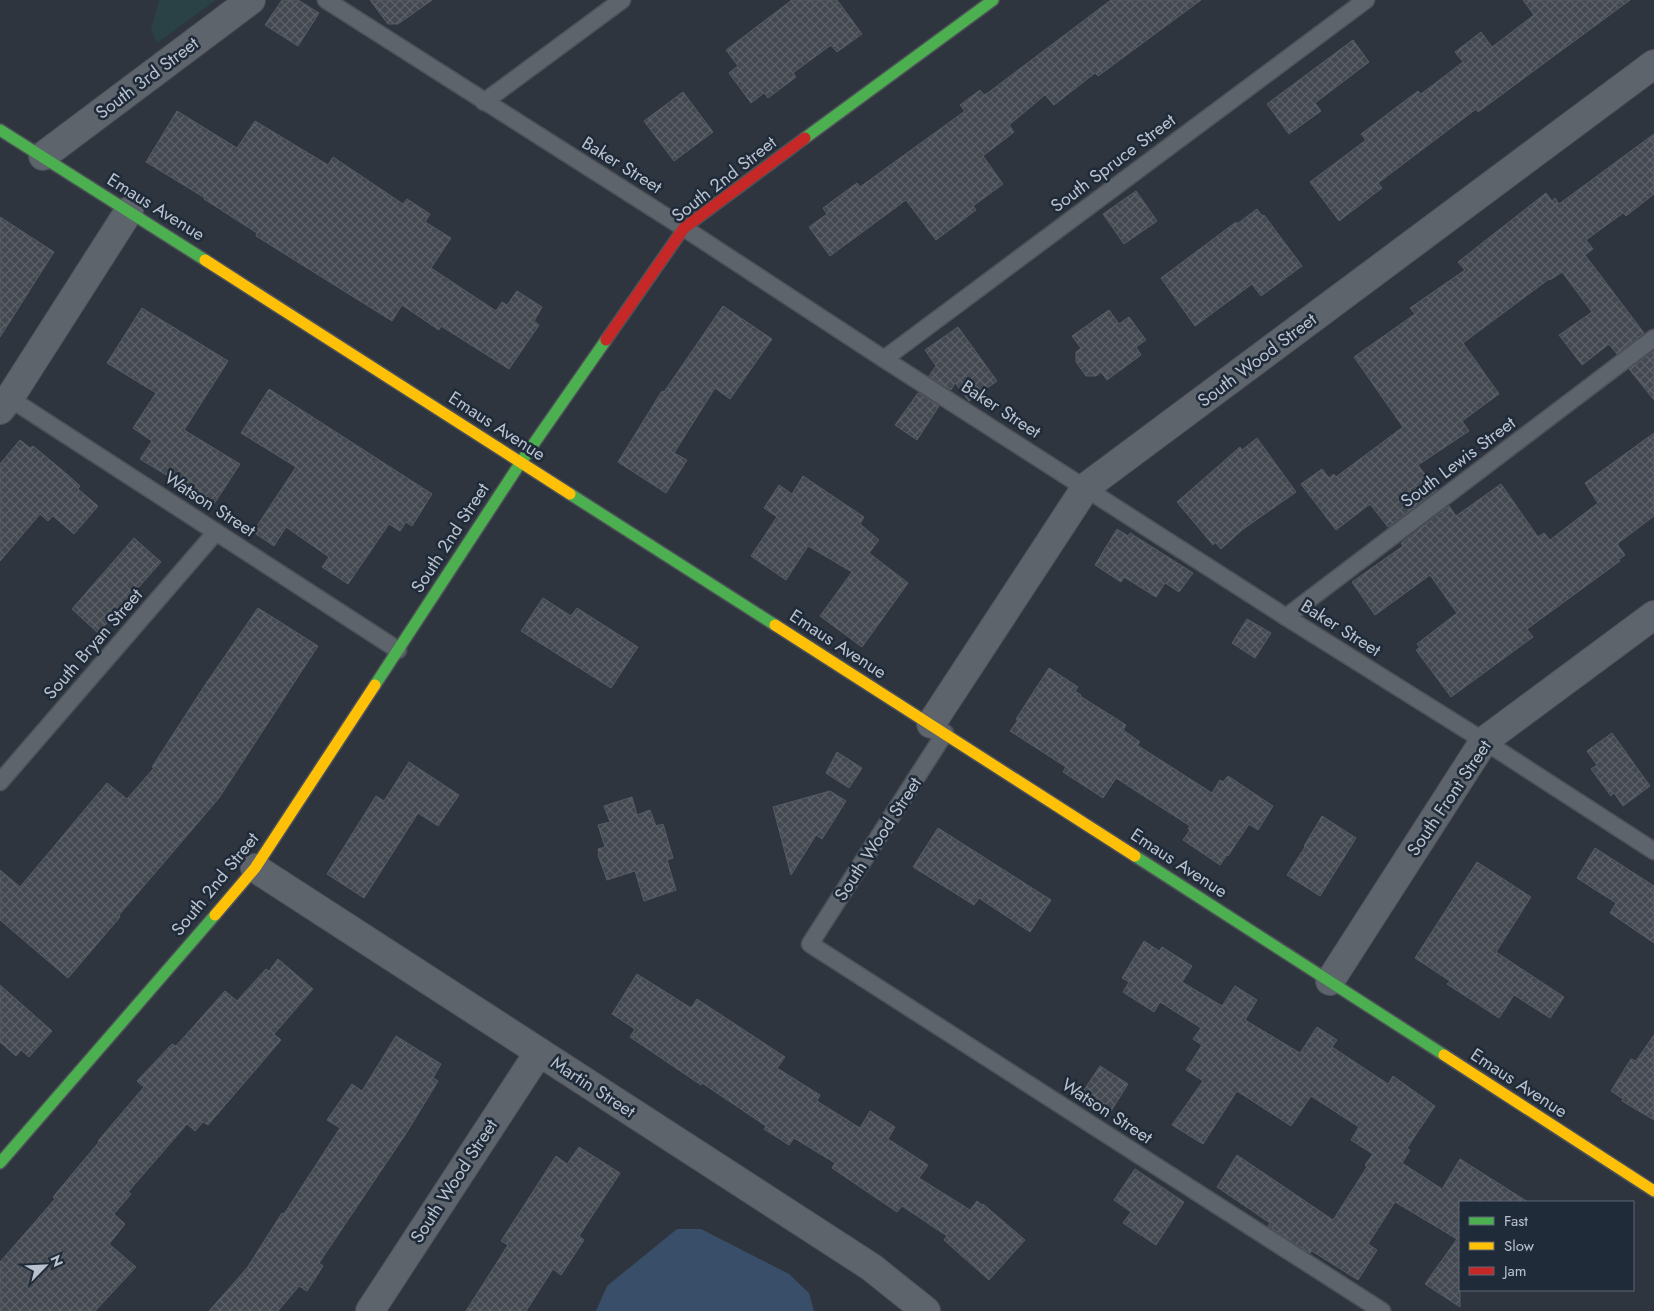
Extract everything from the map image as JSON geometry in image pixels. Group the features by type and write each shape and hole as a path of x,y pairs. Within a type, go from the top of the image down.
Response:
{"main road":[{"name":"South 2nd Street","path":"0,1163 255,868 521,462 684,228 993,0"},
{"name":"Emaus Avenue","path":"0,130 130,211 938,729 1654,1191"}],"street":[{"name":"South 3rd Street","path":"43,156 251,0"},
{"name":"South Wood Street","path":"938,729 1086,487 1654,64"},
{"path":"3,400 130,211"},
{"name":"South Front Street","path":"1330,981 1484,741 1654,615"},
{"name":"Martin Street","path":"255,868 872,1267 926,1311"},
{"name":"South Wood Street","path":"370,1311 539,1052"}],"lane":[{"name":"Baker Street","path":"326,0 1654,851"},
{"path":"484,102 622,0"},
{"name":"South Spruce Street","path":"884,359 1366,0"},
{"name":"South Lewis Street","path":"1286,616 1654,338"},
{"name":"Watson Street","path":"3,400 216,532 398,650"},
{"name":"South Bryan Street","path":"0,782 216,532"},
{"name":"South Wood Street","path":"810,944 938,729"},
{"name":"Watson Street","path":"810,944 1372,1309"}],"green space":[{"path":"159,0 216,0 157,43 151,30"}],"water":[{"path":"677,1229 701,1229 789,1274 809,1293 814,1311 596,1311 607,1286"}],"building":[{"path":"282,0 298,0 319,13 298,46 265,25"},
{"path":"370,0 432,0 398,24 388,24"},
{"path":"792,0 837,0 862,34 837,52 831,45 793,73 796,77 768,98 764,93 751,103 729,73 738,66 726,50"},
{"path":"1111,0 1201,0 1098,76 1095,73 1054,105 1045,95 1009,125 1014,132 983,156 1003,184 973,206 976,210 936,240 906,200 830,256 809,227 827,214 823,208 857,183 860,187 965,111 960,105 980,90 984,95 989,92"},
{"path":"1523,0 1630,0 1478,112 1476,109 1378,183 1382,188 1339,221 1310,182 1366,140 1361,134 1418,91 1421,94 1463,62 1455,52 1481,32 1492,47 1534,15"},
{"path":"1353,40 1369,62 1315,103 1321,111 1289,134 1267,104"},
{"path":"683,92 713,132 674,161 644,121"},
{"path":"177,111 237,148 255,121 328,165 333,157 403,204 407,199 430,214 425,222 451,238 431,268 496,311 502,302 507,305 517,291 542,307 534,321 539,325 509,369 441,326 439,330 402,305 392,321 256,236 257,233 205,198 146,162"},
{"path":"1654,134 1654,194 1626,216 1623,213 1586,240 1593,249 1585,255 1644,333 1617,354 1609,344 1582,365 1559,335 1592,312 1562,272 1549,279 1463,343 1499,394 1462,421 1469,431 1418,465 1437,490 1388,527 1370,504 1336,530 1301,484 1322,469 1329,478 1334,474 1336,477 1403,427 1354,357 1415,314 1410,308 1465,270 1458,262 1546,193 1552,201 1555,198 1559,204"},
{"path":"1136,191 1157,221 1124,244 1103,214"},
{"path":"1257,209 1262,216 1264,215 1302,266 1261,296 1252,284 1195,326 1161,278 1236,222 1237,224"},
{"path":"0,217 54,252 0,337"},
{"path":"723,306 772,339 730,399 715,388 674,453 687,460 666,493 618,462 662,391 664,392"},
{"path":"142,308 228,361 184,430 240,464 214,504 140,459 152,441 133,428 156,393 107,363"},
{"path":"1109,310 1119,324 1129,317 1146,340 1136,347 1141,355 1107,380 1101,372 1096,376 1086,376 1076,362 1076,352 1081,348 1072,336"},
{"path":"958,327 997,381 969,401 955,383 951,390 929,376 936,366 925,350"},
{"path":"1654,351 1654,400 1629,369"},
{"path":"269,389 432,494 412,526 406,522 400,531 389,524 348,584 322,567 329,557 286,527 274,546 253,532 296,467 241,433"},
{"path":"918,393 939,406 917,440 895,425"},
{"path":"1654,433 1654,516 1617,544 1625,555 1618,560 1620,561 1527,629 1533,637 1451,697 1416,650 1420,647 1417,644 1457,613 1430,575 1375,615 1352,582 1403,546 1401,543 1449,506 1456,516 1501,484 1538,537 1544,533 1550,540 1598,503 1585,483"},
{"path":"1257,438 1296,492 1242,530 1221,549 1215,542 1213,545 1177,502 1240,447 1242,450"},
{"path":"20,440 30,448 33,446 68,475 80,486 78,489 98,506 74,534 53,516 48,521 40,514 0,561 0,464"},
{"path":"803,476 864,517 860,524 879,540 869,553 908,583 862,647 820,616 852,572 808,546 786,580 751,556 777,517 764,508 779,485 792,494"},
{"path":"1117,529 1128,536 1130,533 1193,573 1179,592 1165,583 1156,597 1124,577 1121,582 1095,565"},
{"path":"134,538 161,562 98,633 72,609"},
{"path":"543,598 571,616 577,608 638,647 611,688 521,631"},
{"path":"258,608 318,646 219,798 68,978 0,920 0,870 20,887 107,783 127,799 154,768 152,767 205,685"},
{"path":"1247,619 1271,633 1255,658 1232,643"},
{"path":"1049,668 1078,687 1075,691 1080,696 1126,725 1123,730 1140,742 1137,745 1212,793 1220,780 1223,782 1228,776 1273,806 1258,830 1249,824 1220,865 1183,840 1190,830 1188,829 1190,826 1116,778 1103,798 1063,772 1066,767 1010,731"},
{"path":"1612,733 1650,786 1623,806 1614,793 1611,796 1591,769 1597,765 1587,751"},
{"path":"837,752 862,768 849,788 826,773"},
{"path":"409,762 459,795 438,826 418,813 364,898 327,874 376,796 384,801"},
{"path":"830,791 846,801 822,839 816,835 791,875 773,807"},
{"path":"632,797 637,815 650,810 656,826 663,824 673,858 667,860 676,890 644,901 635,871 607,880 598,855 598,849 605,847 598,825 610,822 604,806"},
{"path":"1322,816 1356,838 1320,896 1287,875"},
{"path":"938,828 1051,900 1030,932 979,898 974,905 913,867"},
{"path":"1595,848 1654,886 1654,943 1610,913 1616,903 1577,878"},
{"path":"1477,862 1531,897 1496,952 1564,997 1550,1018 1514,995 1499,1018 1447,984 1450,981 1415,958"},
{"path":"1144,941 1159,951 1162,947 1192,966 1182,982 1222,1006 1235,986 1257,1000 1245,1020 1300,1053 1317,1027 1337,1040 1332,1047 1388,1084 1393,1076 1435,1106 1407,1148 1410,1150 1402,1163 1442,1189 1460,1159 1526,1201 1459,1201 1460,1307 1425,1284 1457,1239 1395,1202 1368,1244 1377,1250 1358,1280 1312,1251 1310,1253 1268,1226 1270,1223 1217,1187 1237,1155 1333,1220 1367,1167 1365,1165 1373,1154 1351,1140 1359,1127 1311,1096 1291,1126 1237,1091 1203,1144 1172,1125 1203,1081 1186,1070 1202,1045 1193,1039 1201,1028 1160,1002 1154,1012 1123,992 1129,982 1122,978"},
{"path":"278,959 313,989 274,1034 281,1040 208,1125 203,1122 195,1131 187,1124 128,1192 131,1194 114,1214 125,1224 109,1244 136,1267 95,1311 0,1311 0,1262 55,1199 53,1197 144,1087 137,1081 172,1044 176,1046 225,991 237,1001 266,969 269,971"},
{"path":"637,974 691,1008 697,999 785,1057 777,1068 820,1095 817,1101 860,1128 870,1111 895,1127 888,1139 928,1165 919,1178 970,1210 977,1201 983,1204 1025,1240 989,1280 944,1240 947,1236 902,1206 897,1212 832,1168 835,1163 794,1138 789,1145 764,1129 766,1126 630,1037 635,1029 612,1014"},
{"path":"0,985 52,1031 29,1057 21,1050 16,1056 0,1042"},
{"path":"1654,1035 1654,1120 1622,1101 1623,1099 1611,1091 1631,1059 1636,1061"},
{"path":"396,1036 441,1064 433,1078 438,1081 407,1132 319,1263 323,1266 307,1291 299,1286 278,1311 209,1311 247,1268 340,1128 327,1120 352,1084 362,1091"},
{"path":"1100,1066 1128,1084 1111,1111 1082,1093"},
{"path":"579,1147 620,1173 579,1236 584,1240 561,1275 553,1269 526,1311 466,1311 508,1245 501,1241 556,1156 567,1164"},
{"path":"1135,1169 1184,1202 1156,1245 1123,1223 1131,1212 1114,1200"}],"traffic: fast":[{"path":"805,138 993,0"},
{"path":"0,130 205,260"},
{"path":"375,685 521,462 606,340"},
{"path":"570,494 775,625"},
{"path":"1135,856 1444,1055"},
{"path":"0,1163 215,915"}],"traffic: slow":[{"path":"205,260 570,494"},
{"path":"775,625 1135,856"},
{"path":"215,915 255,868 375,685"},
{"path":"1444,1055 1654,1191"}],"traffic: jam":[{"path":"606,340 684,228 805,138"}]}
